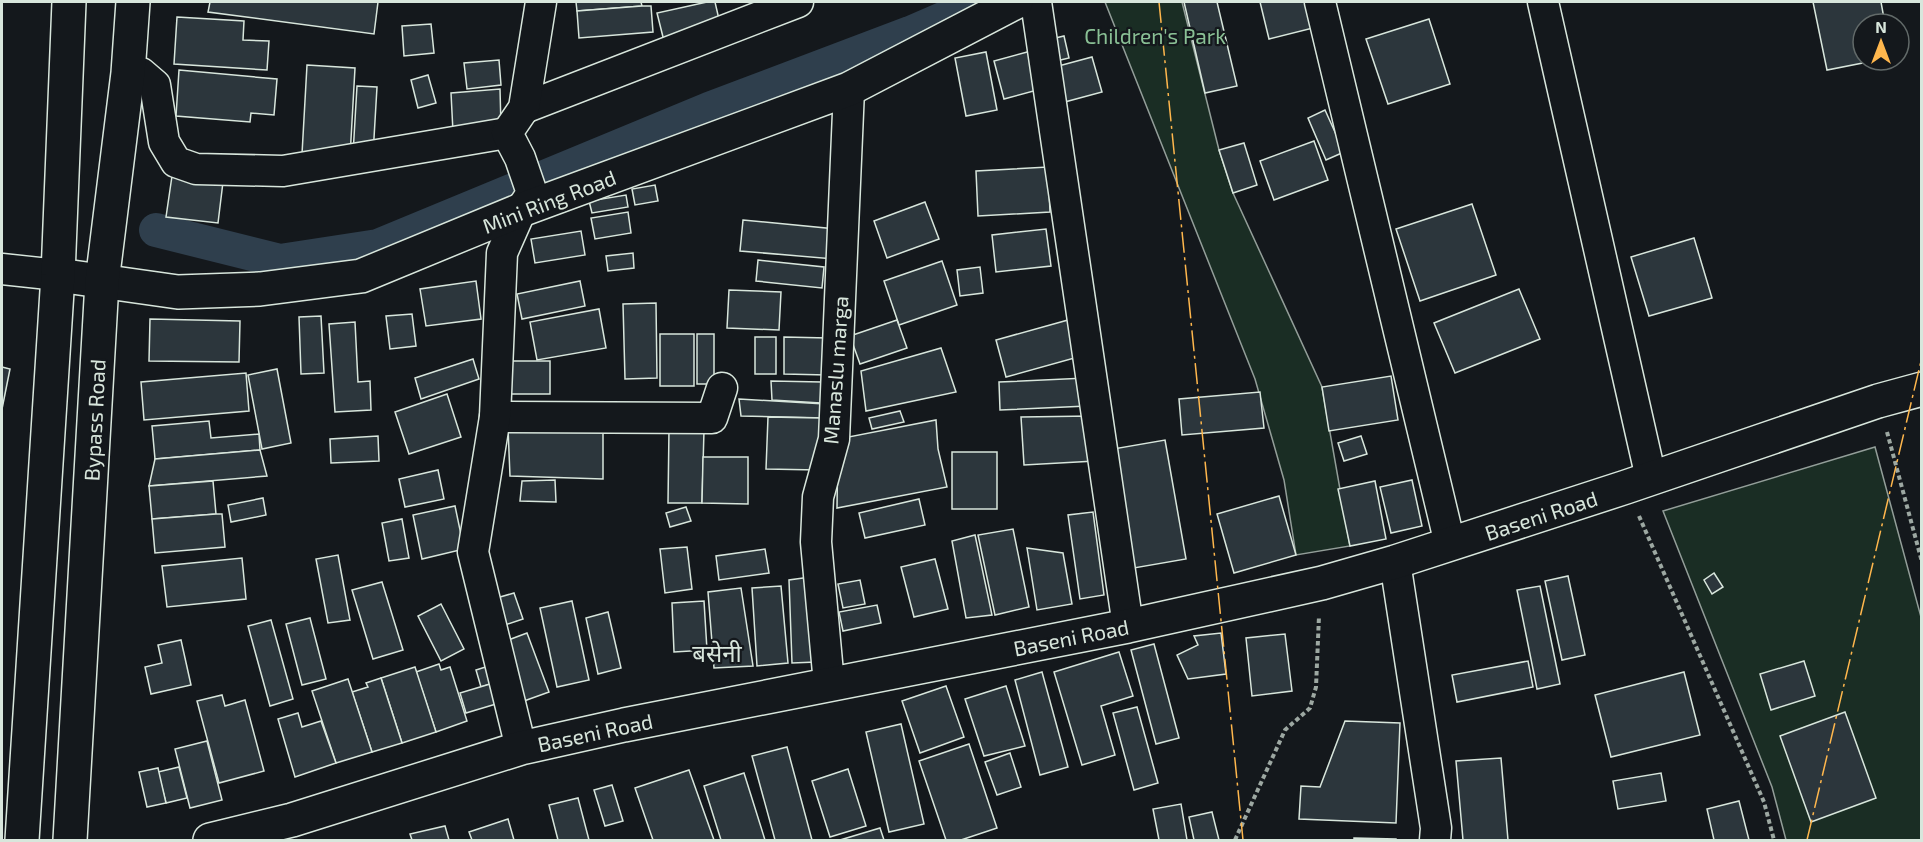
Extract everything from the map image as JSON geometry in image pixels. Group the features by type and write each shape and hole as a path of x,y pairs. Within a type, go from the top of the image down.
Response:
{"main road":[{"path":"22,840 58,275 69,2"},
{"name":"Bypass Road","path":"70,840 102,282 128,73 133,2"},
{"name":"Mini Ring Road","path":"58,275 178,292 260,289 361,276 527,201 849,89 1016,2"},
{"name":"Baseni Road","path":"210,840 294,830 521,748 624,725 1128,626 1322,583 1395,562 1639,483 1878,401 1922,389"}],"street":[{"path":"521,748 473,552 495,417 502,254 527,201 514,146 524,108 541,2"},
{"path":"524,108 798,2"},
{"path":"1036,2 1128,626"},
{"path":"1320,2 1450,544"},
{"path":"1543,2 1639,483"},
{"path":"128,73 141,73 155,85 164,142 176,162 196,168 283,171 514,146"},
{"name":"Manaslu marga","path":"829,684 816,542 818,497 834,439 849,89"},
{"path":"2,269 58,275"},
{"path":"495,417 712,418 722,388"},
{"path":"1395,562 1436,828 1435,840"}],"path":[{"path":"1878,401 1922,562"},
{"path":"1639,483 1764,802 1774,840"},
{"path":"1234,840 1285,730 1310,708 1316,687 1316,654 1322,583"}],"green space":[{"name":"Children's Park","path":"1105,2 1182,2 1219,150 1233,193 1322,387 1350,546 1296,555 1284,480 1255,379"},
{"path":"1875,447 1921,617 1921,840 1786,840 1772,787 1663,511"}],"building":[{"path":"210,2 378,2 374,34 208,12"},
{"path":"576,2 641,2 642,6 577,11"},
{"path":"715,2 721,28 664,41 657,13"},
{"path":"1184,2 1217,2 1237,86 1205,93"},
{"path":"1260,2 1307,2 1313,28 1269,39"},
{"path":"1813,2 1881,2 1883,12 1851,12 1851,65 1827,70"},
{"path":"651,6 653,32 579,38 577,11"},
{"path":"177,17 244,21 243,40 269,41 267,70 174,64"},
{"path":"1429,19 1450,84 1388,104 1366,39"},
{"path":"431,24 434,53 404,56 402,26"},
{"path":"1064,36 1069,58 1052,62 1047,40"},
{"path":"1031,51 1041,89 1004,99 994,61"},
{"path":"986,52 997,110 966,116 955,58"},
{"path":"1092,57 1102,92 1061,103 1051,68"},
{"path":"499,60 501,85 467,89 464,63"},
{"path":"307,65 355,68 350,157 302,154"},
{"path":"179,70 277,79 274,115 251,113 250,122 176,116"},
{"path":"428,75 436,103 418,108 411,80"},
{"path":"357,86 377,87 373,155 353,154"},
{"path":"500,89 501,127 453,132 451,93"},
{"path":"1325,110 1344,152 1326,160 1308,118"},
{"path":"1314,141 1328,180 1274,200 1260,161"},
{"path":"1244,143 1257,185 1233,193 1219,150"},
{"path":"1048,167 1050,212 978,216 976,171"},
{"path":"172,176 223,182 218,223 166,217"},
{"path":"655,185 658,201 635,205 632,189"},
{"path":"626,195 628,207 592,213 589,201"},
{"path":"925,202 939,239 887,258 874,221"},
{"path":"1472,204 1496,275 1420,301 1396,229"},
{"path":"628,212 631,233 595,239 591,218"},
{"path":"743,220 836,229 834,259 740,251"},
{"path":"1046,229 1051,266 996,272 992,235"},
{"path":"581,231 585,255 535,263 531,239"},
{"path":"1694,238 1712,298 1649,316 1631,257"},
{"path":"633,253 634,268 608,271 606,256"},
{"path":"758,260 824,267 822,288 756,281"},
{"path":"942,261 957,305 899,325 884,281"},
{"path":"980,267 983,293 960,296 957,270"},
{"path":"476,281 481,319 426,326 420,289"},
{"path":"580,281 585,306 522,319 517,294"},
{"path":"1519,289 1540,339 1455,373 1434,323"},
{"path":"729,290 781,292 779,330 727,328"},
{"path":"656,303 657,378 625,379 623,304"},
{"path":"599,309 606,348 537,360 530,322"},
{"path":"412,314 416,346 390,349 386,316"},
{"path":"321,316 324,373 301,374 299,317"},
{"path":"150,319 240,321 239,362 149,361"},
{"path":"897,320 907,348 860,364 850,336"},
{"path":"1068,320 1078,357 1006,377 996,340"},
{"path":"355,322 358,382 370,381 371,410 335,412 329,324"},
{"path":"660,334 694,334 694,386 660,386"},
{"path":"697,334 714,334 714,384 697,384"},
{"path":"755,337 776,337 776,374 755,374"},
{"path":"784,337 828,338 827,375 784,374"},
{"path":"941,348 956,392 866,411 861,371"},
{"path":"473,359 479,379 421,399 415,378"},
{"path":"510,361 550,361 550,394 510,394"},
{"path":"2,367 10,369 2,409"},
{"path":"277,369 291,443 262,449 248,375"},
{"path":"246,373 249,411 144,420 141,382"},
{"path":"1391,376 1398,420 1329,431 1322,387"},
{"path":"1086,378 1087,406 1000,410 999,382"},
{"path":"771,381 822,382 821,403 772,400"},
{"path":"1260,392 1264,428 1182,435 1179,399"},
{"path":"447,394 461,437 409,454 395,412"},
{"path":"739,399 825,404 825,418 741,416"},
{"path":"900,411 904,422 872,429 869,418"},
{"path":"1091,416 1095,461 1024,465 1021,417"},
{"path":"768,417 820,418 818,470 766,469"},
{"path":"936,420 938,449 947,487 837,508 838,439"},
{"path":"209,421 211,438 259,434 260,450 155,459 152,426"},
{"path":"508,428 603,428 603,479 510,476"},
{"path":"669,429 704,430 702,503 668,503"},
{"path":"378,436 379,461 331,463 330,439"},
{"path":"1361,436 1367,454 1344,461 1338,443"},
{"path":"1165,440 1186,559 1134,568 1113,449"},
{"path":"260,450 267,476 149,486 155,459"},
{"path":"952,452 997,452 997,509 952,509"},
{"path":"703,457 748,457 748,504 702,503"},
{"path":"438,470 444,499 405,507 399,479"},
{"path":"555,480 556,502 520,501 522,481"},
{"path":"1412,480 1422,526 1391,533 1380,487"},
{"path":"213,481 216,514 152,519 149,486"},
{"path":"1375,481 1386,539 1350,546 1338,489"},
{"path":"1279,496 1296,555 1234,573 1217,514"},
{"path":"263,498 266,515 231,522 228,505"},
{"path":"919,499 925,525 865,538 859,513"},
{"path":"455,506 464,549 422,559 413,515"},
{"path":"686,507 691,521 670,527 666,513"},
{"path":"1093,512 1104,595 1080,599 1068,515"},
{"path":"222,514 225,547 155,553 152,519"},
{"path":"402,519 409,558 389,561 382,523"},
{"path":"1013,529 1029,607 995,615 978,535"},
{"path":"975,535 992,615 966,618 952,541"},
{"path":"687,547 692,589 665,593 660,549"},
{"path":"1027,548 1063,553 1072,604 1037,610"},
{"path":"765,549 769,573 719,580 716,556"},
{"path":"338,555 350,620 328,623 316,559"},
{"path":"242,558 246,599 167,607 162,566"},
{"path":"935,559 948,609 914,617 901,567"},
{"path":"1714,573 1723,587 1712,594 1704,580"},
{"path":"1568,576 1585,655 1562,660 1545,581"},
{"path":"810,577 816,662 792,663 789,580"},
{"path":"860,580 865,604 843,608 838,584"},
{"path":"382,582 403,650 373,659 352,590"},
{"path":"781,586 788,663 757,666 752,588"},
{"path":"1540,586 1560,684 1537,689 1517,590"},
{"path":"741,588 753,666 714,668 708,592"},
{"path":"514,593 523,619 502,626 493,599"},
{"path":"572,601 589,680 557,687 540,608"},
{"path":"704,601 707,650 674,652 672,603"},
{"path":"441,604 464,649 441,661 418,616"},
{"path":"877,605 881,623 843,631 839,612"},
{"path":"608,612 621,668 598,674 586,618"},
{"path":"310,618 326,679 302,685 286,624"},
{"path":"271,620 293,699 270,706 248,626"},
{"path":"527,633 549,692 524,701 503,642"},
{"path":"1221,633 1226,674 1188,679 1177,655 1198,645 1194,636"},
{"path":"1285,634 1292,691 1252,696 1246,638"},
{"path":"181,640 191,685 151,694 145,667 162,663 158,645"},
{"path":"1154,644 1179,738 1156,744 1131,650"},
{"path":"1119,652 1133,696 1101,706 1115,755 1082,765 1054,672"},
{"path":"1528,661 1533,687 1457,702 1452,675"},
{"path":"1804,661 1815,696 1771,710 1760,674"},
{"path":"439,664 441,670 450,667 467,721 436,732 416,672"},
{"path":"495,664 500,681 481,687 476,670"},
{"path":"415,667 436,732 402,743 381,678"},
{"path":"1042,672 1068,767 1040,775 1015,680"},
{"path":"1684,672 1700,735 1611,757 1595,695"},
{"path":"381,678 402,743 372,752 352,692 368,687 366,683"},
{"path":"348,679 372,752 336,763 312,691"},
{"path":"500,681 506,701 466,713 460,693"},
{"path":"946,686 964,737 920,753 902,701"},
{"path":"1006,686 1025,746 984,756 965,699"},
{"path":"222,695 225,706 245,700 264,771 219,783 197,701"},
{"path":"1137,707 1158,783 1134,790 1113,713"},
{"path":"1845,712 1876,798 1811,822 1780,736"},
{"path":"298,713 302,727 321,721 336,763 295,777 278,719"},
{"path":"1345,721 1400,723 1396,823 1299,819 1301,786 1320,787"},
{"path":"901,724 924,824 889,832 866,732"},
{"path":"207,741 222,800 190,808 175,749"},
{"path":"969,744 997,828 961,840 946,840 919,761"},
{"path":"787,747 812,840 775,840 752,756"},
{"path":"1010,753 1021,787 997,795 985,762"},
{"path":"1501,758 1508,840 1463,840 1456,761"},
{"path":"179,767 187,798 166,803 158,772"},
{"path":"158,768 166,803 147,807 139,772"},
{"path":"848,769 866,826 830,837 812,781"},
{"path":"689,770 714,840 653,840 635,788"},
{"path":"744,773 765,840 721,840 704,786"},
{"path":"1661,773 1666,801 1618,809 1613,781"},
{"path":"612,785 623,821 605,826 594,790"},
{"path":"578,798 589,840 558,840 549,805"},
{"path":"1739,801 1749,840 1714,840 1707,809"},
{"path":"1181,804 1187,840 1159,840 1153,809"},
{"path":"1212,812 1219,840 1194,840 1189,817"},
{"path":"508,819 514,840 472,840 469,832"},
{"path":"445,826 449,840 412,840 410,834"},
{"path":"880,828 884,840 840,840"},
{"path":"1354,838 1396,839 1396,840 1354,840"}],"waterway":[{"path":"156,230 280,261 378,246 709,109 910,33 982,2"}],"power":[{"path":"1159,2 1243,840"},
{"path":"1807,840 1922,357"}],"district":[{"name":"बसेनी","path":"717,652"}]}
